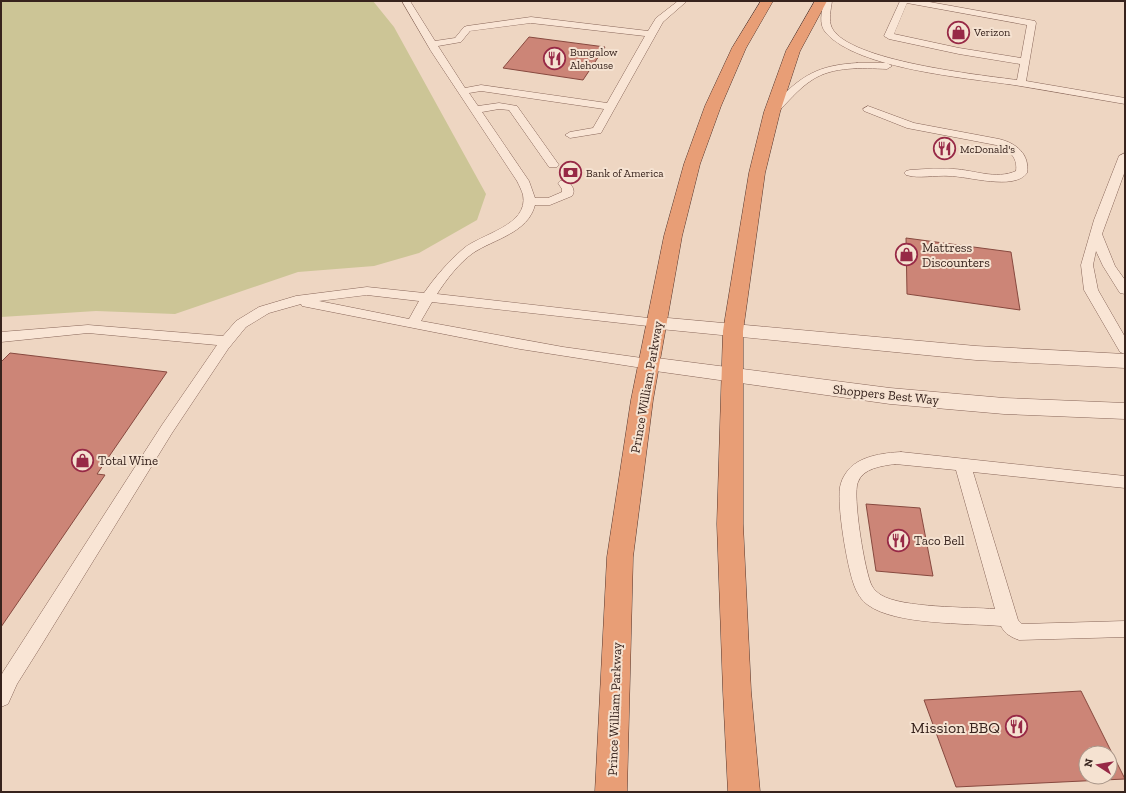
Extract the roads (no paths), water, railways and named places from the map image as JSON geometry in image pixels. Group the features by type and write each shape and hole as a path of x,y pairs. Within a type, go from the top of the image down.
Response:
{"highway":[{"name":"Prince William Parkway","path":"612,792 616,630 620,557 642,400 673,236 692,164 713,106 735,56 767,1"},
{"path":"744,792 737,690 730,524 733,331 757,173 772,112 793,51 821,1"}],"street":[{"path":"657,323 976,353 1125,361"},
{"name":"Shoppers Best Way","path":"649,364 890,396 1004,406 1125,411"}],"lane":[{"path":"406,1 463,92 527,187 530,196 527,211 521,220 508,230 468,252 454,265 427,297 413,324"},
{"path":"570,135 598,131 659,20 683,1"},
{"path":"828,1 826,24 829,31 835,37 854,49 875,57 924,68 1125,101"},
{"path":"904,1 889,36 959,51 1025,62"},
{"path":"910,1 1032,23 1020,84"},
{"path":"432,44 458,40 466,29 531,20 651,34"},
{"path":"772,112 808,78 825,70 868,65 924,68"},
{"path":"463,92 481,88 611,107"},
{"path":"476,110 498,106 513,108 552,165"},
{"path":"868,109 912,126 1010,146 1021,157 1023,166 1022,173 1014,177 1003,179 960,173 910,173"},
{"path":"1125,156 1100,220 1088,258 1089,282 1097,302 1125,349"},
{"path":"530,202 550,201 568,194 568,189 564,183"},
{"path":"1096,235 1109,266 1125,290"},
{"path":"1,698 10,678 32,642 167,429 226,342 241,324 252,317 277,305 296,300 367,291 657,323"},
{"path":"296,300 453,333 585,357 649,364"},
{"path":"1,337 88,329 226,342"},
{"path":"1007,618 921,613 899,610 875,600 865,591 860,579 848,495 848,487 852,475 866,465 881,459 901,458 1125,482"},
{"path":"963,465 1007,618 1011,626 1019,632 1125,629"}],"place":[{"name":"Verizon","path":"958,32"},
{"name":"Bungalow Alehouse","path":"555,58"},
{"name":"McDonald's","path":"944,149"},
{"name":"Bank of America","path":"570,173"},
{"name":"Mattress Discounters","path":"907,254"},
{"name":"Total Wine","path":"83,460"},
{"name":"Taco Bell","path":"899,540"},
{"name":"Mission BBQ","path":"1016,727"}]}
